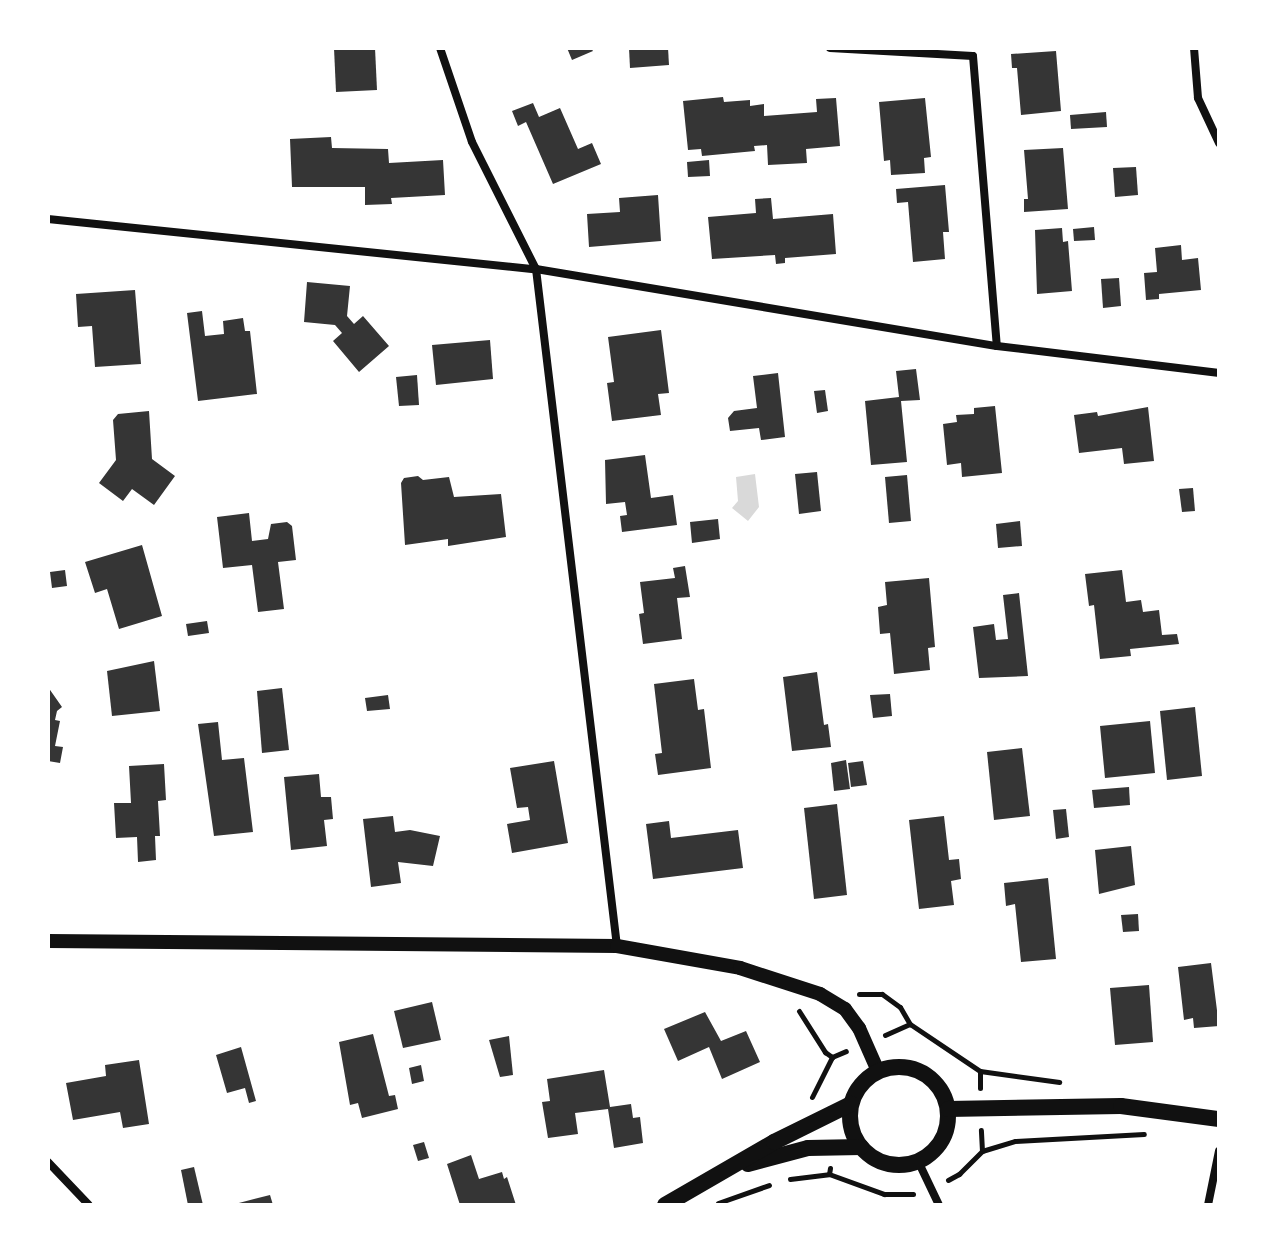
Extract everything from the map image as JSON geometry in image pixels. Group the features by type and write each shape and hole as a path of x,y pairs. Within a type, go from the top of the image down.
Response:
{"main road":[{"path":"908,1068 922,1073 943,1095 948,1109 942,1140 918,1161 887,1164 861,1147 853,1133 851,1104 857,1090 878,1071 908,1068"},
{"path":"665,1205 851,1104"},
{"path":"948,1109 1121,1106 1219,1119"},
{"path":"731,1169 827,1145 861,1147"}],"street":[{"path":"440,48 472,142 536,269 617,946"},
{"path":"830,48 973,52 997,346"},
{"path":"1194,48 1198,98 1219,143"},
{"path":"48,219 536,269 997,346 1219,373"},
{"path":"48,941 617,946 740,968 820,994 845,1009 867,1043 878,1071"},
{"path":"1208,1205 1219,1151"},
{"path":"918,1161 939,1205"},
{"path":"48,1162 89,1205"}],"path":[{"path":"789,984 807,1027 832,1057"},
{"path":"820,994 882,994 900,1007 910,1024 980,1071 982,1151"},
{"path":"819,1119 812,1096 825,1077 832,1057 910,1024"},
{"path":"714,1205 782,1180 829,1174 884,1194 915,1194 959,1174 982,1151 1015,1141 1150,1134"},
{"path":"827,1145 833,1159 829,1174"}],"shaded area":[{"path":"755,474 759,507 748,521 732,508 738,501 736,477"}],"building":[{"path":"334,48 375,48 377,90 336,92"},
{"path":"567,48 591,48 593,51 572,60"},
{"path":"629,48 668,48 669,65 630,68"},
{"path":"1056,51 1061,111 1021,115 1017,68 1012,68 1011,54"},
{"path":"723,97 724,102 750,100 750,106 764,104 764,116 817,112 816,99 836,98 840,146 806,149 807,163 768,165 767,145 754,146 755,151 702,156 701,149 688,150 683,101"},
{"path":"925,98 931,157 924,158 925,173 891,175 890,160 884,161 879,102"},
{"path":"533,103 539,117 560,108 578,149 592,143 601,164 553,184 526,122 518,126 512,111"},
{"path":"1106,112 1107,127 1071,129 1070,115"},
{"path":"331,137 332,148 388,149 389,163 443,160 445,195 391,198 392,204 365,205 365,187 292,187 290,139"},
{"path":"1063,148 1068,209 1024,212 1024,199 1028,199 1024,150"},
{"path":"709,160 710,176 688,177 687,162"},
{"path":"1136,167 1138,195 1115,197 1113,168"},
{"path":"945,185 949,232 943,232 945,259 913,262 908,202 897,203 896,189"},
{"path":"658,195 661,241 589,247 587,214 620,212 619,198"},
{"path":"771,198 773,219 833,214 836,254 785,258 785,263 776,264 775,255 712,259 708,217 756,213 755,199"},
{"path":"1094,227 1095,240 1074,241 1073,229"},
{"path":"1062,228 1063,242 1068,241 1072,291 1037,294 1035,230"},
{"path":"1181,245 1182,260 1198,258 1201,290 1159,294 1159,299 1146,300 1144,273 1157,272 1155,248"},
{"path":"1119,278 1121,306 1103,308 1101,279"},
{"path":"307,282 350,286 347,316 354,324 363,316 389,346 359,372 333,341 342,333 335,325 304,322"},
{"path":"135,290 141,364 95,367 92,326 78,327 76,294"},
{"path":"202,311 205,336 224,334 223,321 243,318 245,331 250,331 257,394 198,401 187,313"},
{"path":"661,330 669,393 658,394 661,415 612,421 607,383 614,382 608,337"},
{"path":"490,340 493,379 436,385 432,345"},
{"path":"916,369 920,400 901,401 907,462 871,465 865,401 899,397 896,371"},
{"path":"778,373 785,437 761,440 759,428 730,431 728,418 734,411 757,408 753,376"},
{"path":"417,375 419,405 399,406 396,377"},
{"path":"825,390 828,411 817,413 814,391"},
{"path":"995,406 1002,473 962,477 961,463 947,465 943,424 957,422 956,415 974,414 974,408"},
{"path":"1148,407 1154,461 1124,464 1122,448 1079,453 1074,415 1097,412 1098,416"},
{"path":"149,411 152,459 175,476 154,505 132,489 123,501 99,483 116,460 113,420 118,414"},
{"path":"645,455 651,498 673,495 677,525 622,532 620,516 627,515 625,502 606,504 605,460"},
{"path":"817,472 821,511 799,514 795,474"},
{"path":"907,475 911,521 889,523 885,477"},
{"path":"418,476 423,480 449,477 454,497 501,494 506,537 448,546 448,539 405,545 401,483 404,478"},
{"path":"1193,488 1195,511 1182,512 1179,489"},
{"path":"249,513 252,541 268,539 271,524 287,522 292,526 296,560 278,562 284,609 258,612 252,565 223,568 217,517"},
{"path":"718,519 720,539 692,543 690,522"},
{"path":"1020,521 1022,546 998,548 996,524"},
{"path":"142,545 162,616 119,629 107,589 95,593 85,562"},
{"path":"685,566 690,597 677,598 682,639 643,644 639,614 644,613 640,582 675,578 673,568"},
{"path":"65,570 67,586 52,588 50,572"},
{"path":"1122,570 1126,602 1141,600 1143,612 1159,610 1162,635 1177,634 1179,644 1130,649 1131,656 1100,659 1094,605 1089,606 1085,574"},
{"path":"929,578 935,647 928,648 930,670 894,674 890,633 880,634 878,607 887,605 885,582"},
{"path":"1019,593 1028,676 979,678 973,627 994,624 996,640 1008,639 1003,595"},
{"path":"207,621 209,633 188,636 186,624"},
{"path":"154,661 160,711 112,716 107,671"},
{"path":"817,672 824,725 828,724 831,747 792,751 783,677"},
{"path":"694,679 698,710 704,709 711,768 658,775 655,754 662,753 654,684"},
{"path":"48,687 62,707 57,711 55,720 60,721 55,746 63,747 60,763 48,761"},
{"path":"282,688 289,750 262,753 257,691"},
{"path":"890,694 892,716 873,718 870,695"},
{"path":"388,695 390,709 367,711 365,698"},
{"path":"1195,707 1202,776 1167,780 1160,711"},
{"path":"1150,721 1155,773 1105,778 1100,726"},
{"path":"218,722 222,760 244,758 253,832 214,836 198,724"},
{"path":"1022,748 1030,816 994,820 987,752"},
{"path":"846,760 850,789 834,791 831,763"},
{"path":"554,761 568,843 512,853 507,824 530,820 528,807 517,808 510,768"},
{"path":"863,761 867,785 851,787 848,763"},
{"path":"164,764 166,800 158,801 160,836 155,836 156,860 138,862 137,837 116,838 114,803 131,803 129,766"},
{"path":"319,774 321,797 331,797 333,819 324,820 327,846 291,850 284,777"},
{"path":"1129,787 1130,805 1094,808 1092,790"},
{"path":"837,804 847,895 814,899 804,808"},
{"path":"1066,809 1069,837 1056,839 1053,810"},
{"path":"393,816 395,832 410,830 440,836 433,866 398,862 401,883 371,887 363,819"},
{"path":"944,816 949,860 959,859 961,879 951,881 954,905 919,909 909,820"},
{"path":"669,821 671,838 738,830 743,868 653,879 646,824"},
{"path":"1131,846 1135,885 1099,894 1095,850"},
{"path":"1048,878 1056,959 1021,962 1015,904 1006,906 1004,883"},
{"path":"1138,914 1139,931 1123,932 1121,915"},
{"path":"1211,963 1219,1026 1194,1028 1193,1018 1184,1020 1178,967"},
{"path":"1149,985 1153,1042 1115,1045 1110,988"},
{"path":"432,1002 441,1040 403,1048 394,1011"},
{"path":"705,1012 721,1041 746,1031 760,1062 722,1079 709,1047 678,1061 664,1029"},
{"path":"373,1034 389,1096 395,1095 398,1109 362,1118 358,1103 350,1105 339,1042"},
{"path":"509,1036 513,1075 500,1077 489,1040"},
{"path":"241,1047 256,1101 249,1103 245,1088 227,1093 216,1055"},
{"path":"139,1060 149,1124 123,1128 120,1112 73,1120 66,1083 106,1076 105,1065"},
{"path":"421,1065 424,1081 412,1084 409,1068"},
{"path":"604,1070 610,1107 631,1104 633,1118 640,1117 643,1143 614,1148 608,1109 575,1113 578,1134 548,1138 542,1102 550,1101 547,1079"},
{"path":"424,1142 429,1158 418,1161 413,1145"},
{"path":"471,1155 479,1179 502,1172 504,1179 507,1177 516,1205 460,1205 447,1164"},
{"path":"194,1167 203,1205 188,1205 181,1170"},
{"path":"270,1195 273,1205 235,1205 235,1204"}]}
